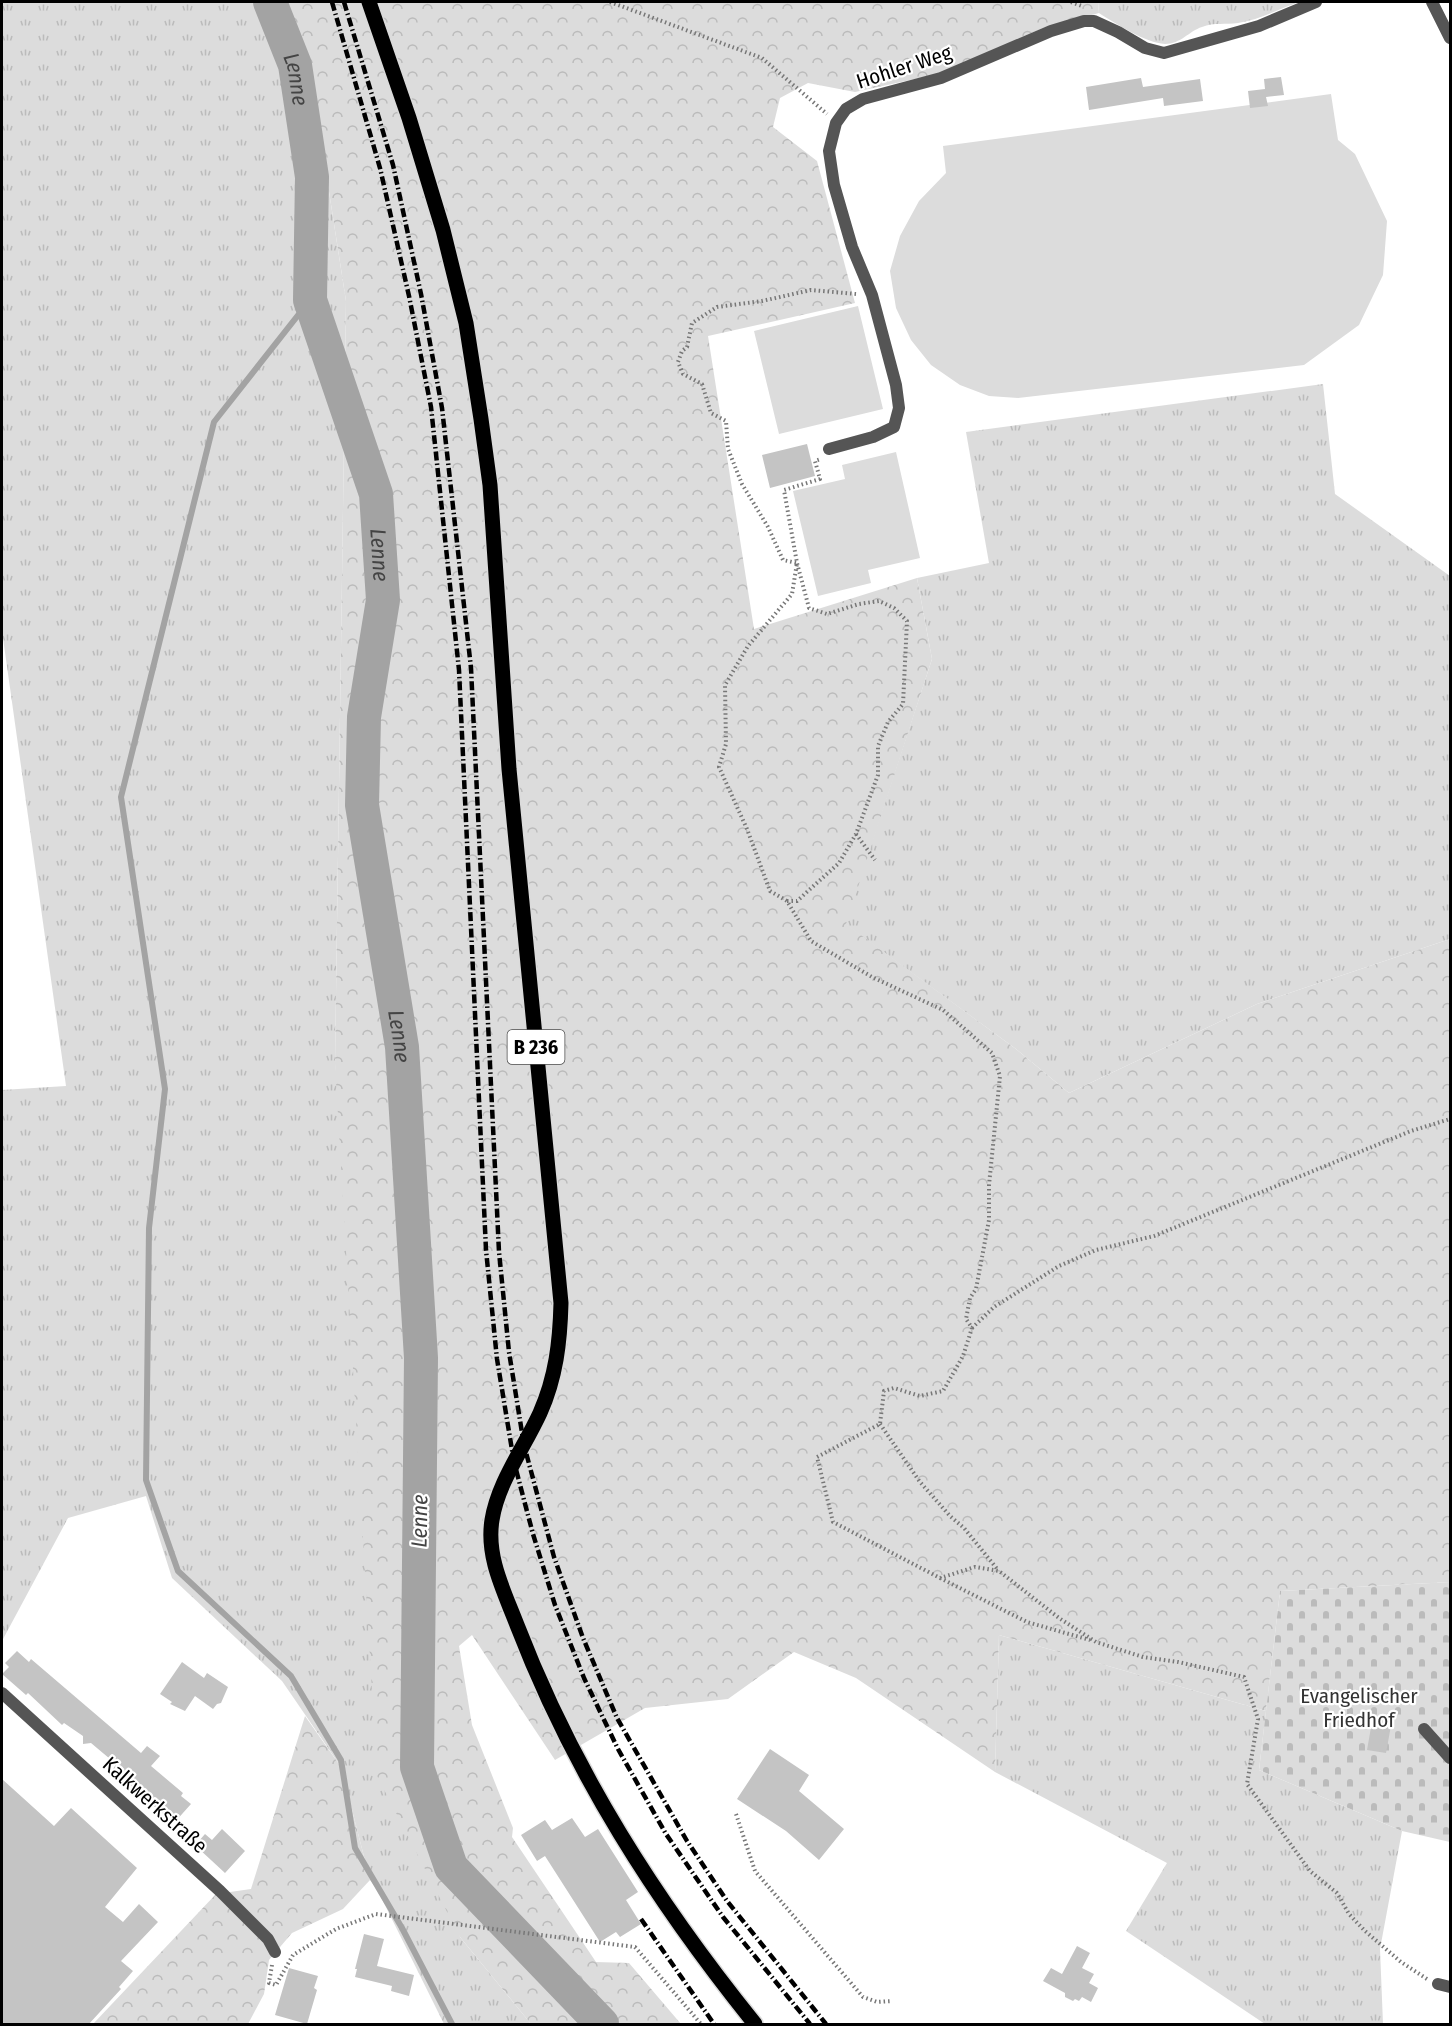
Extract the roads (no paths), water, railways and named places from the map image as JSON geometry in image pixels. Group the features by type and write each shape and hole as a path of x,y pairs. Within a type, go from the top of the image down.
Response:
{"main road":[{"name":"B 236","path":"369,2 443,230 466,323 481,419 489,485 509,770 561,1303 560,1337 552,1381 541,1411 514,1462 496,1504 491,1532 492,1557 526,1648 564,1733 601,1803 665,1906 755,2025"}],"street":[{"name":"Hohler Weg","path":"830,449 873,437 894,427 899,408 896,385 872,296 852,247 834,185 829,151 836,123 846,109 863,99 941,78 1075,23 1094,21 1145,48 1164,53 1259,26 1316,2"},
{"path":"1432,2 1450,38"},
{"name":"Kalkwerkstraße","path":"2,1693 220,1891 268,1939 275,1952"},
{"path":"1424,1729 1450,1758"},
{"path":"1438,1984 1450,1987"}],"waterway":[{"name":"Lenne","path":"270,2 295,65 312,177 310,300 376,494 383,600 364,717 362,805 402,1047 421,1358 417,1767 451,1867 602,2024"},
{"path":"310,300 214,422 121,797 165,1089 149,1228 146,1480 178,1571 291,1676 341,1760 355,1848 402,1928 452,2024"}],"railway":[{"path":"332,2 380,168 431,407 459,670 486,1250 497,1359 514,1462 555,1605 584,1678 618,1749 666,1834 723,1917 810,2024"},
{"path":"344,2 393,165 421,294 442,408 471,668 499,1252 509,1352 524,1445 554,1557 583,1638 617,1718 687,1841 727,1901 826,2024"},
{"path":"641,1919 714,2024"}],"park label":[{"name":"Evangelischer Friedhof","path":"1359,1708"}]}
